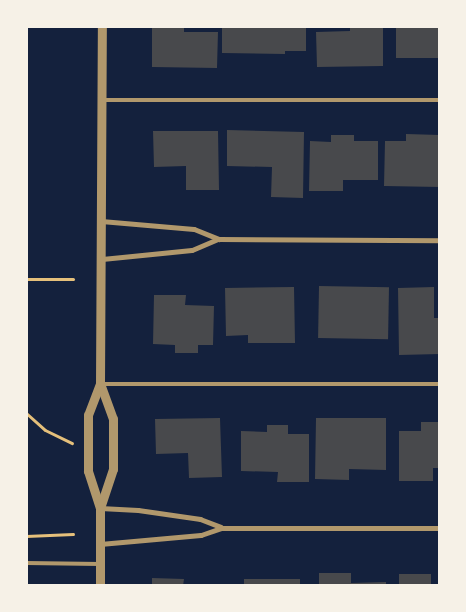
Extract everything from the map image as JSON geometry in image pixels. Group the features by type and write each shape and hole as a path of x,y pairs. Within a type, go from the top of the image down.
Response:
{"street":[{"path":"100,586 100,508 88,461 88,415 100,384 102,26"},
{"path":"101,221 194,229 219,239 440,240"},
{"path":"102,259 192,250 219,239"},
{"path":"100,384 114,419 114,469 100,508"},
{"path":"100,508 138,510 200,519 221,528"},
{"path":"100,544 201,535 221,528 440,528"}],"lane":[{"path":"102,100 440,100"},
{"path":"100,384 440,384"},
{"path":"26,563 100,564"}],"path":[{"path":"26,279 73,279"},
{"path":"26,413 45,430 72,443"},
{"path":"26,536 73,534"}],"building":[{"path":"152,26 184,26 184,32 218,32 217,68 152,67"},
{"path":"222,26 306,26 306,51 285,51 285,54 222,53"},
{"path":"350,26 383,26 383,66 317,67 316,32 350,31"},
{"path":"396,26 440,26 440,58 396,58"},
{"path":"227,130 304,132 303,198 271,197 272,167 227,166"},
{"path":"153,131 218,131 219,190 186,190 186,166 154,167"},
{"path":"406,134 440,135 440,187 384,186 385,141 406,141"},
{"path":"331,135 354,135 354,141 378,141 378,180 343,180 343,191 309,191 310,141 331,142"},
{"path":"319,286 389,287 388,339 318,338"},
{"path":"294,287 295,343 248,343 248,335 226,336 225,288"},
{"path":"434,287 434,318 440,318 440,354 399,355 398,288"},
{"path":"154,295 186,295 185,305 214,306 213,345 198,345 198,353 175,353 175,345 153,344"},
{"path":"220,418 222,477 189,478 188,453 156,454 155,419"},
{"path":"316,418 386,418 386,470 349,469 349,480 315,479"},
{"path":"421,422 440,422 440,468 433,468 433,481 399,481 399,431 421,431"},
{"path":"267,425 288,425 288,434 309,434 309,482 277,482 278,472 241,471 241,431 267,432"},
{"path":"319,573 351,573 351,583 386,582 386,586 319,586"},
{"path":"399,574 431,574 431,586 399,586"},
{"path":"152,578 184,579 183,586 152,586"},
{"path":"244,579 300,579 300,586 244,586"}]}
